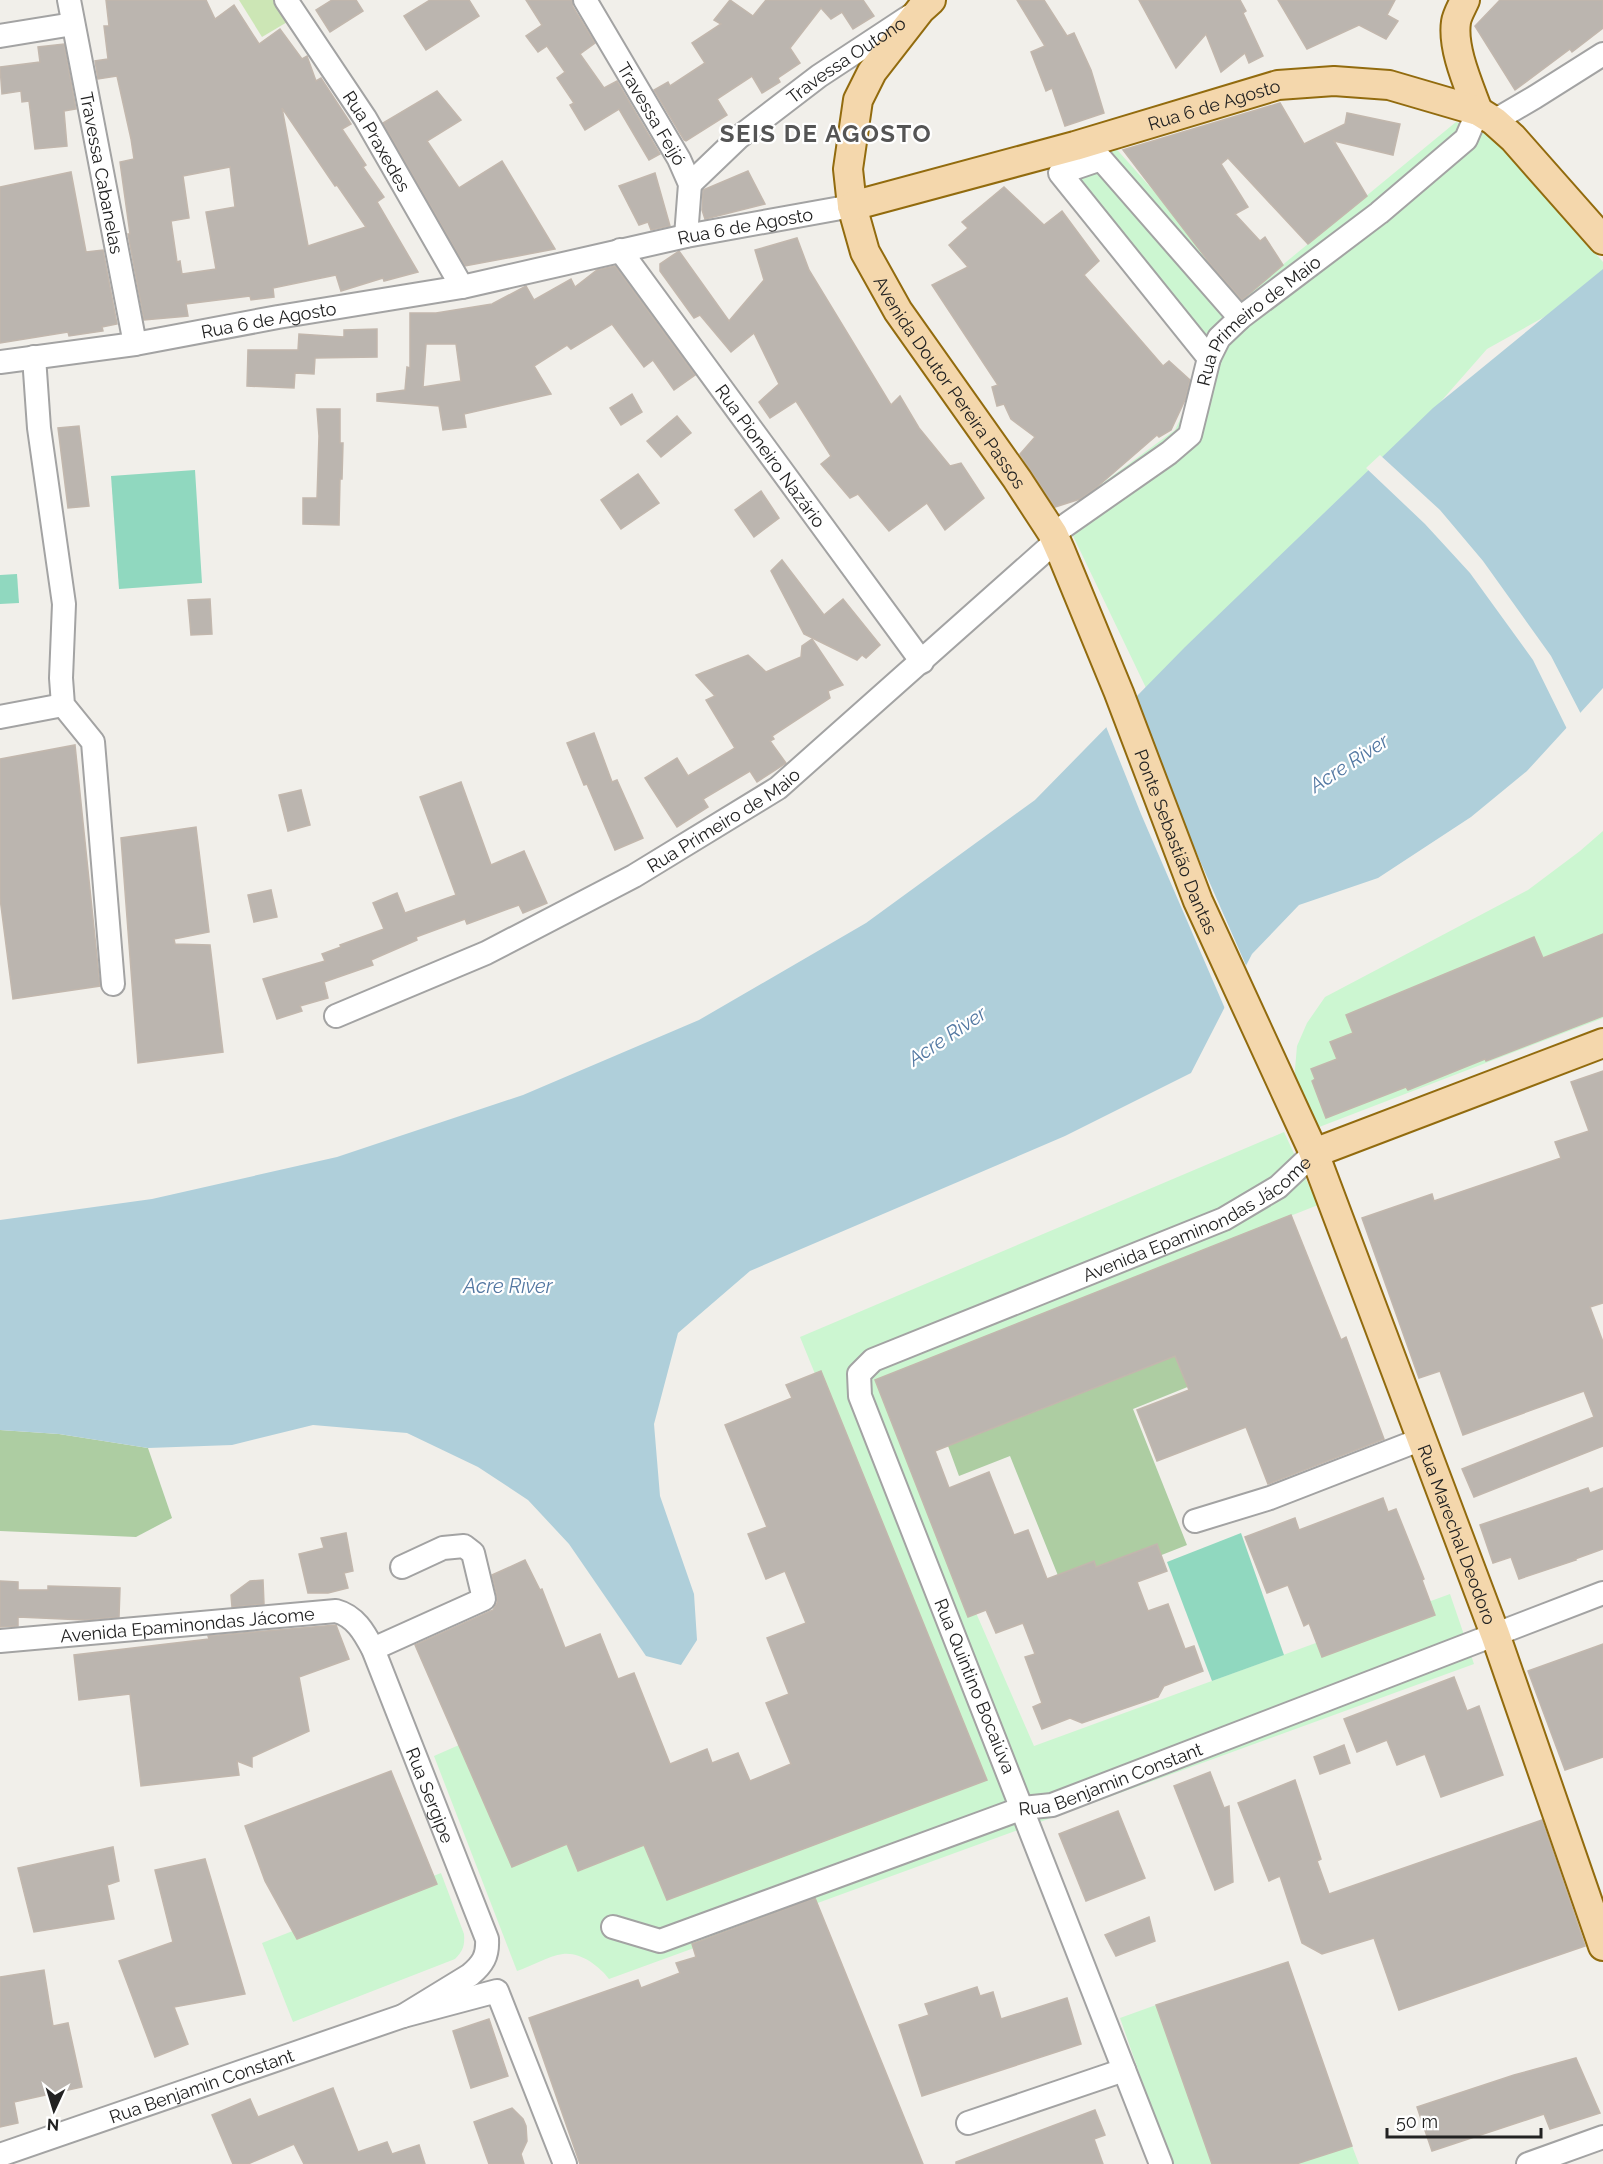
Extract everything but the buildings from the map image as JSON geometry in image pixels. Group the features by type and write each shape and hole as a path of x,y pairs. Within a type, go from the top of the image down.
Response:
{"main road":[{"path":"1465,0 1456,22 1456,38 1464,73 1495,123 1603,240"},
{"name":"Avenida Doutor Pereira Passos","path":"926,4 872,72 858,100 848,170 852,206 865,252 898,312 1017,478 1057,543"},
{"name":"Rua 6 de Agosto","path":"852,206 1075,146 1278,85 1334,81 1389,85 1495,123"},
{"name":"Ponte Sebastião Dantas","path":"1057,543 1119,693 1198,901 1302,1126"},
{"name":"Avenida Epaminondas Jácome","path":"1314,1153 1603,1043"},
{"name":"Rua Marechal Deodoro","path":"1302,1126 1495,1634 1603,1946"}],"street":[{"name":"Travessa Cabanelas","path":"69,0 135,344"},
{"name":"Rua Praxedes","path":"286,0 365,118 462,287"},
{"name":"Travessa Feijó","path":"585,0 679,159 690,184 686,236"},
{"name":"Travessa Outono","path":"690,184 738,138 819,76 926,4"},
{"path":"0,36 73,24"},
{"path":"1495,123 1603,54"},
{"name":"Rua Primeiro de Maio","path":"336,1016 486,953 634,876 778,789 1057,543 1190,435 1209,358 1219,338 1240,318 1379,213 1466,139 1495,123"},
{"path":"1209,358 1060,173 1101,159 1240,318"},
{"name":"Rua 6 de Agosto","path":"0,362 135,344 278,317 462,287 686,236 852,206"},
{"name":"Rua Pioneiro Nazário","path":"620,250 922,662"},
{"path":"34,357 39,428 64,604 61,678 63,705 93,742 112,984"},
{"path":"0,717 63,705"},
{"name":"Avenida Epaminondas Jácome","path":"859,1374 873,1360 1224,1219 1278,1187 1314,1153"},
{"name":"Rua Quintino Bocaiúva","path":"859,1374 860,1396 1161,2164"},
{"path":"1195,1521 1269,1498 1422,1439"},
{"path":"369,1641 484,1599 472,1553 464,1546 443,1548 402,1567"},
{"name":"Rua Benjamin Constant","path":"613,1927 660,1941 1023,1808 1052,1805 1603,1593"},
{"name":"Avenida Epaminondas Jácome","path":"0,1641 336,1611 348,1614 369,1641"},
{"name":"Rua Sergipe","path":"369,1641 487,1939 486,1958"},
{"name":"Rua Benjamin Constant","path":"402,2016 470,1975 486,1958"},
{"name":"Rua Benjamin Constant","path":"0,2156 402,2016 497,1991 565,2164"},
{"path":"968,2123 1124,2070"},
{"path":"1528,2164 1603,2137"}],"green space":[{"path":"239,0 283,0 294,18 262,37"},
{"path":"1456,122 1492,134 1603,262 1603,284 1487,349 1400,448 1147,690 1062,513 1175,430 1207,364 1045,164 1112,144 1246,295"},
{"path":"195,470 202,583 119,589 111,476"},
{"path":"17,574 19,603 0,604 0,575"},
{"path":"1603,831 1603,1018 1314,1129 1294,1081 1297,1046 1307,1023 1325,997 1528,890"},
{"path":"1284,1132 1318,1205 875,1381 1034,1746 1450,1594 1474,1664 609,1979 589,1961 570,1954 552,1957 517,1971 434,1756 459,1745 512,1867 567,1844 579,1871 644,1845 976,1770 800,1337"},
{"path":"1175,1356 1190,1386 1133,1409 1187,1545 1065,1593 1010,1456 959,1476 948,1446"},
{"path":"0,1430 59,1434 148,1448 172,1518 136,1537 0,1531"},
{"path":"1241,1533 1284,1655 1212,1681 1167,1562"},
{"path":"441,1873 464,1934 463,1948 455,1959 293,2022 262,1943"},
{"path":"1156,2005 1212,2164 1171,2164 1120,2018"},
{"path":"1352,2146 1359,2164 1296,2164"}],"water":[{"name":"Acre River","path":"1603,269 1603,688 1527,771 1471,817 1378,878 1299,905 1252,954 1191,1073 1065,1136 750,1271 678,1333 654,1424 660,1496 694,1594 697,1640 681,1665 646,1656 569,1544 528,1500 478,1467 407,1433 313,1425 232,1445 148,1448 59,1434 0,1430 0,1220 152,1199 337,1157 523,1095 699,1020 866,923 1035,800 1185,647 1433,408"}],"pier":[{"path":"1380,455 1440,510 1483,561 1551,656 1582,716 1568,731 1533,660 1470,573 1425,524 1366,468"},
{"path":"1134,695 1172,797 1248,970 1226,1011 1105,724"}],"district":[{"name":"SEIS DE AGOSTO","path":"826,133"}]}
